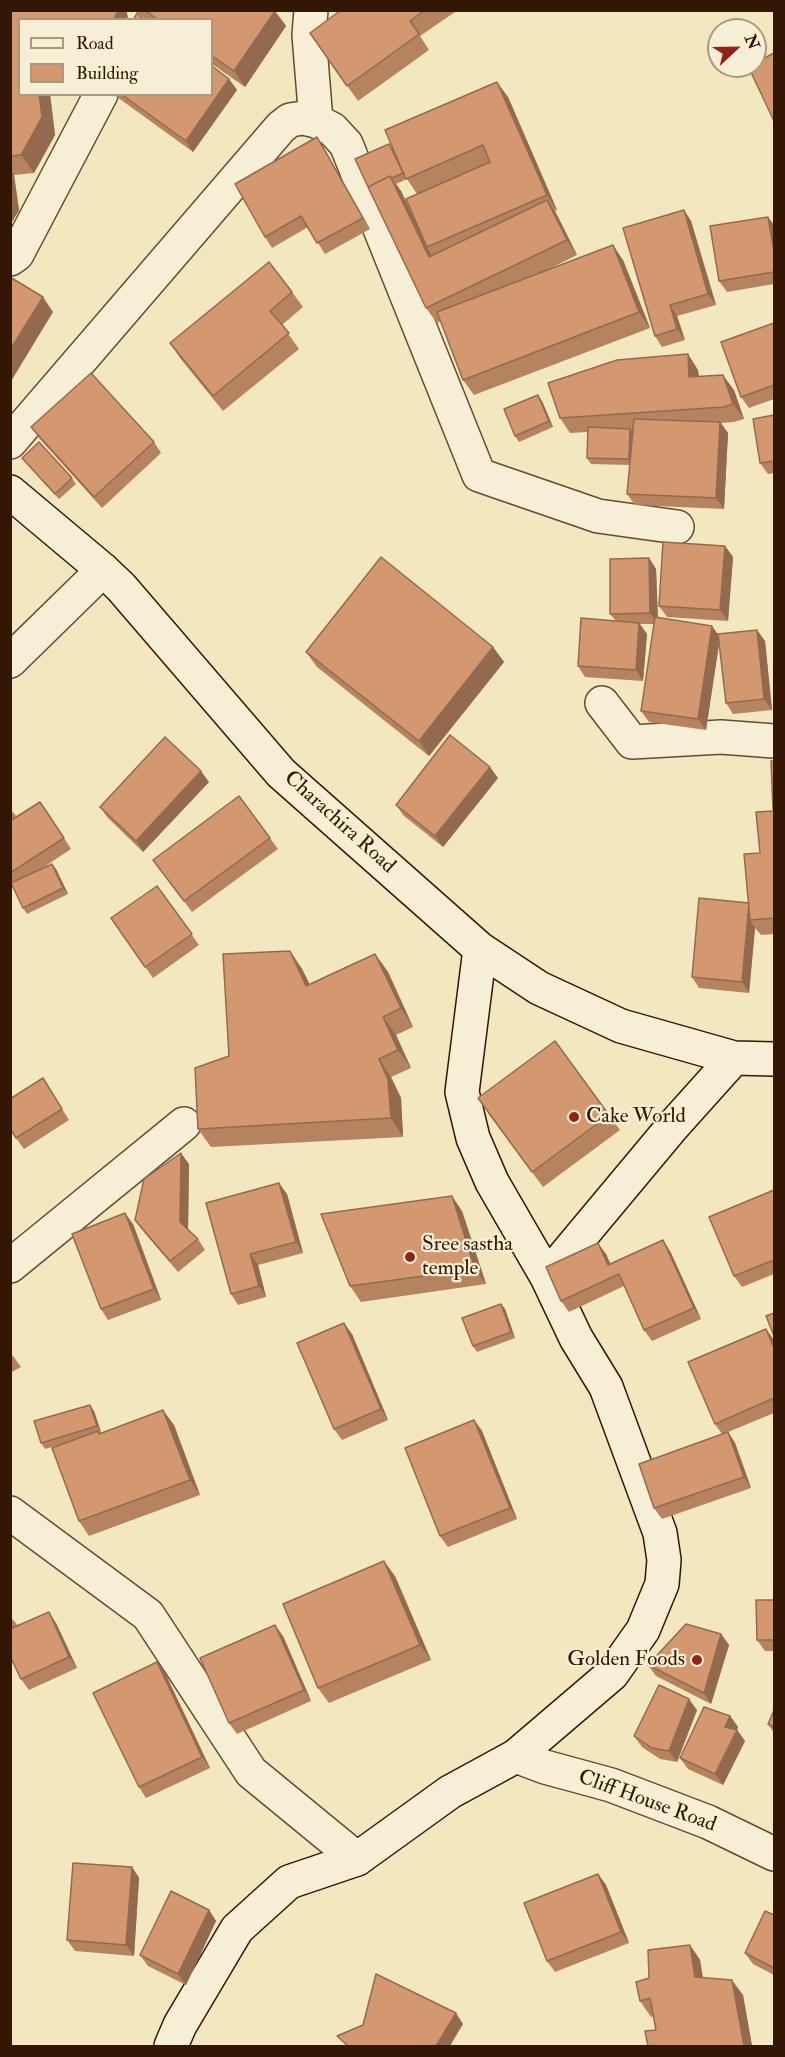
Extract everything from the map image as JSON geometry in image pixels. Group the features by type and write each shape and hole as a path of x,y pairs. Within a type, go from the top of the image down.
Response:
{"street":[{"path":"311,10 309,35 316,121"},
{"path":"10,259 17,254 100,96"},
{"path":"10,442 281,127 290,120 303,118 316,121 332,129 346,144 478,475 598,516 677,527"},
{"name":"Charachira Road","path":"10,492 121,587 281,773 480,949 539,988 621,1026 734,1058 774,1059"},
{"path":"10,661 103,570"},
{"path":"602,703 632,742 721,737 774,741"},
{"path":"171,2046 180,2025 237,1929 289,1882 357,1859 450,1792 516,1756 612,1674 643,1630 662,1584 664,1560 660,1533 606,1387 576,1338 547,1277 492,1182 473,1138 462,1092 480,949"},
{"path":"547,1277 673,1126 734,1058"},
{"path":"10,1266 184,1124"},
{"path":"10,1513 148,1615 251,1772 357,1859"},
{"name":"Cliff House Road","path":"516,1756 545,1767 622,1789 708,1822 774,1854"}],"building":[{"path":"10,10 117,10 114,18 18,18 18,96 39,96 42,117 21,155 10,156"},
{"path":"145,10 275,11 234,71 213,57 213,18 155,18"},
{"path":"341,10 425,10 410,21 419,34 347,86 310,33"},
{"path":"774,53 774,121 754,78 767,78 767,57"},
{"path":"213,67 229,79 186,141 124,96 213,96"},
{"path":"497,82 547,195 427,247 406,199 490,162 483,145 406,179 385,130"},
{"path":"317,137 363,218 317,243 301,216 265,237 235,184"},
{"path":"389,144 403,173 392,178 390,176 368,187 355,159"},
{"path":"390,176 429,257 547,200 567,240 426,308 368,187"},
{"path":"684,210 708,294 670,305 677,329 655,336 623,228"},
{"path":"768,217 774,252 774,272 719,281 710,226"},
{"path":"613,245 639,312 463,380 437,312"},
{"path":"269,262 292,292 270,311 289,333 213,396 170,343"},
{"path":"10,277 43,297 10,350"},
{"path":"774,323 774,385 741,397 721,342"},
{"path":"688,354 689,377 723,375 733,404 724,407 560,418 548,383 617,360"},
{"path":"91,373 154,442 94,497 31,427"},
{"path":"538,395 549,421 515,436 504,409"},
{"path":"774,415 774,461 760,463 753,419"},
{"path":"634,419 720,422 716,498 627,494"},
{"path":"588,427 630,429 629,459 587,458"},
{"path":"39,442 72,478 55,494 22,458"},
{"path":"663,542 725,546 720,610 659,606"},
{"path":"381,557 493,647 419,741 306,652"},
{"path":"649,558 650,613 610,614 610,559"},
{"path":"655,617 712,626 698,719 641,711"},
{"path":"581,618 639,623 636,670 578,666"},
{"path":"757,630 764,699 726,703 718,634"},
{"path":"450,735 490,767 435,836 396,805"},
{"path":"165,737 201,771 136,841 100,807"},
{"path":"771,761 774,761 774,809 773,809"},
{"path":"239,796 270,838 184,901 153,860"},
{"path":"40,802 64,838 10,873 10,821"},
{"path":"774,811 774,918 750,920 744,854 760,853 756,812"},
{"path":"52,864 63,888 23,908 11,883"},
{"path":"157,886 192,934 145,967 111,918"},
{"path":"699,898 749,903 742,982 692,977"},
{"path":"290,951 306,986 375,954 401,1008 383,1017 398,1050 379,1059 388,1080 391,1118 198,1129 195,1068 229,1056 223,954"},
{"path":"555,1041 609,1115 532,1172 478,1098"},
{"path":"43,1078 62,1109 16,1138 10,1128 10,1099"},
{"path":"181,1153 180,1222 198,1239 170,1261 135,1220 144,1179"},
{"path":"279,1183 296,1242 250,1254 259,1286 231,1294 206,1203"},
{"path":"774,1190 774,1260 734,1276 709,1217"},
{"name":"Sree sastha temple","path":"452,1196 475,1269 350,1286 321,1214"},
{"path":"125,1213 154,1289 101,1309 72,1234"},
{"path":"663,1240 694,1308 644,1330 619,1274 561,1301 546,1267 598,1243 608,1265"},
{"path":"501,1304 511,1332 473,1346 462,1318"},
{"path":"774,1313 774,1336 766,1316"},
{"path":"344,1323 381,1409 334,1429 297,1343"},
{"path":"766,1329 774,1348 774,1398 715,1424 688,1362"},
{"path":"90,1405 97,1426 41,1443 34,1421"},
{"path":"163,1410 190,1480 79,1521 52,1448 98,1431 99,1434"},
{"path":"474,1420 510,1508 440,1536 405,1448"},
{"path":"728,1432 744,1477 654,1508 639,1464"},
{"path":"384,1561 420,1645 318,1688 283,1604"},
{"path":"756,1600 774,1600 774,1640 757,1640"},
{"path":"49,1612 69,1657 21,1679 10,1656 10,1629"},
{"name":"Golden Foods","path":"686,1624 721,1634 704,1693 648,1665"},
{"path":"275,1625 304,1690 229,1723 200,1658"},
{"path":"157,1662 202,1757 139,1787 93,1693"},
{"path":"659,1685 689,1699 669,1751 652,1748 634,1736"},
{"path":"704,1707 730,1716 725,1727 737,1730 715,1774 680,1758"},
{"path":"774,1710 774,1727 768,1724"},
{"path":"73,1863 132,1867 126,1945 67,1940"},
{"path":"598,1874 621,1932 547,1961 524,1903"},
{"path":"171,1891 209,1910 178,1974 140,1955"},
{"path":"765,1911 774,1915 774,1968 745,1953"},
{"path":"690,1945 695,1977 732,1980 744,2046 648,2046 645,2031 656,2030 650,1998 640,2001 636,1982 649,1978 648,1950"},
{"path":"376,1974 456,2013 436,2046 348,2046 337,2036 363,2025"}],"place":[{"name":"Cake World","path":"574,1117"},
{"name":"Sree sastha temple","path":"410,1257"},
{"name":"Golden Foods","path":"697,1660"}]}
